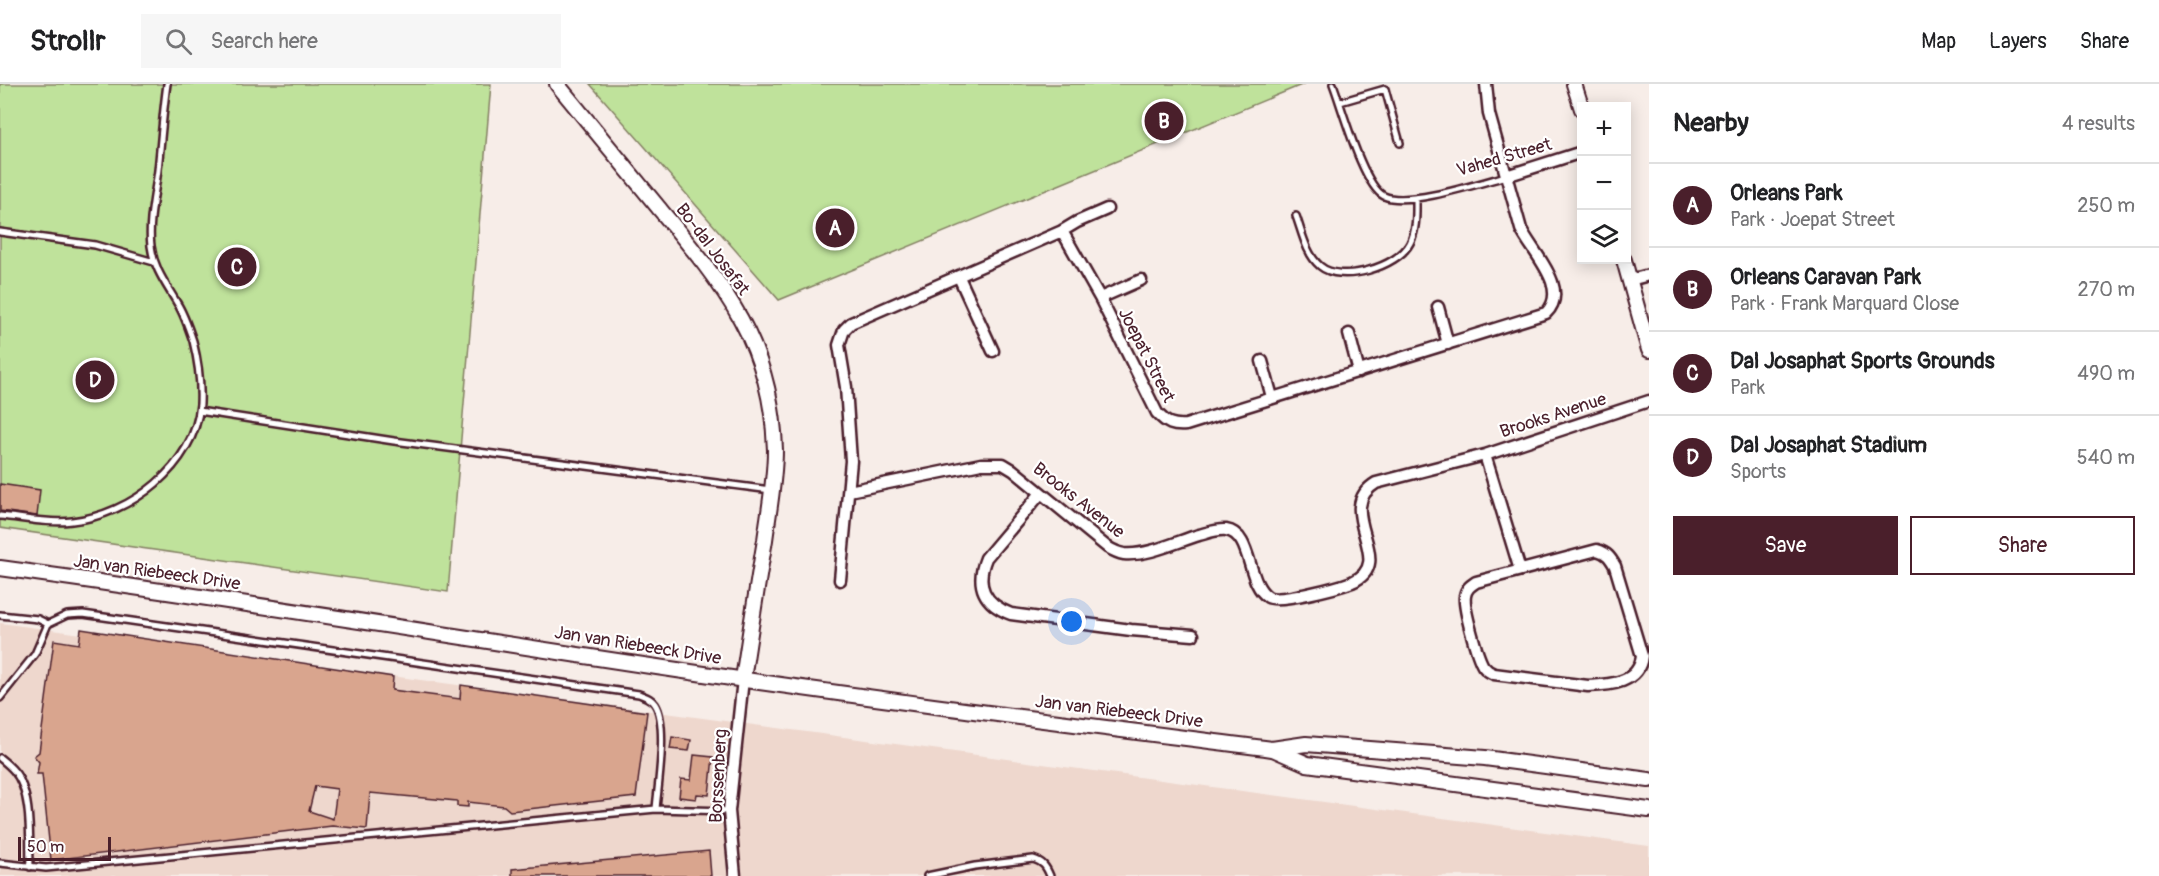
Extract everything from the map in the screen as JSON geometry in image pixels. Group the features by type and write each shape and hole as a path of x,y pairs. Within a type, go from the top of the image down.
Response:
{"main road":[{"name":"Bo-dal Josafat","path":"557,84 715,275 738,312 755,348 767,384 774,431 772,490 743,679"},
{"path":"1574,84 1579,102"},
{"path":"1625,264 1649,350"},
{"name":"Jan van Riebeeck Drive","path":"0,568 207,596 743,679 965,710 1272,748 1306,744 1485,758 1649,780"},
{"name":"Jan van Riebeeck Drive","path":"1272,748 1307,764 1649,810"}],"street":[{"name":"Joepat Street","path":"1062,231 1100,298 1157,413 1166,422 1175,426 1186,425 1536,318 1552,307 1554,297 1551,279 1546,266 1528,243 1521,229 1489,114 1486,84"},
{"name":"Vahed Street","path":"1506,176 1577,153"},
{"path":"840,580 849,491 850,435 846,387 840,354 840,338 844,330 851,323 959,277 1107,209"},
{"path":"1630,280 1649,275"},
{"path":"959,277 993,351"},
{"path":"1100,298 1141,280"},
{"path":"1438,307 1448,344"},
{"path":"1349,334 1359,372"},
{"path":"1262,361 1272,397"},
{"name":"Brooks Avenue","path":"849,491 991,463 1003,464 1107,547 1121,554 1134,554 1212,532 1225,530 1234,533 1242,540 1256,583 1262,592 1269,598 1291,598 1362,576 1368,567 1370,553 1359,510 1360,498 1366,489 1376,483 1485,455 1649,401"},
{"path":"1485,455 1520,570"},
{"path":"1041,493 986,558 981,571 982,586 988,600 997,609 1011,614 1193,635"},
{"path":"1597,550 1611,558 1642,656 1636,673 1628,679 1588,686 1494,675 1486,670 1477,652 1465,604 1465,595 1468,587 1476,582 1520,570 1597,550"},
{"name":"Borssenberg","path":"735,876 729,811 743,679"}],"lane":[{"path":"0,516 70,522 94,518 120,507 144,492 164,475 188,443 199,411 199,374 192,338 179,305 154,262 151,244 167,84"},
{"name":"Vahed Street","path":"1333,84 1355,148 1374,187 1383,196 1394,199 1416,198 1506,176"},
{"path":"1340,102 1384,87 1401,143"},
{"path":"1296,216 1311,255 1318,265 1327,272 1356,273 1392,262 1410,244 1416,218 1416,198"},
{"path":"0,231 95,246 154,262"},
{"path":"199,411 418,445 772,490"},
{"path":"0,698 29,662 48,624 67,615 83,614 639,694 651,699 657,706 662,725 656,809"},
{"path":"0,615 38,620 48,624"},
{"path":"0,759 14,770 24,790 27,803 30,867"},
{"path":"0,863 30,867 58,866 656,809 729,811"},
{"path":"927,876 984,864 1033,859 1041,861 1046,866 1050,876"}],"shaded area":[{"path":"0,623 1649,846 1649,876 0,876"}],"green space":[{"path":"0,84 491,84 448,592 0,528"},
{"path":"590,84 1304,84 779,300"}],"building":[{"path":"0,484 40,490 37,516 0,511"},
{"path":"81,629 393,677 392,690 460,699 461,685 647,712 636,797 510,811 504,806 468,802 468,807 457,806 457,801 370,793 367,829 332,826 51,860 42,774 37,774 39,762 34,756 39,752 54,640 79,644","holes":["315,786 337,789 333,819 309,811"]},
{"path":"672,737 691,740 689,751 670,749"},
{"path":"694,755 713,757 709,795 697,794 696,799 679,797 681,779 691,780"},
{"path":"709,851 711,876 512,876 512,869"}],"place":[{"name":"Orleans Caravan Park","path":"1164,121"},
{"name":"Orleans Park","path":"835,228"},
{"name":"Dal Josaphat Sports Grounds","path":"237,267"},
{"name":"Dal Josaphat Stadium","path":"95,380"}]}
